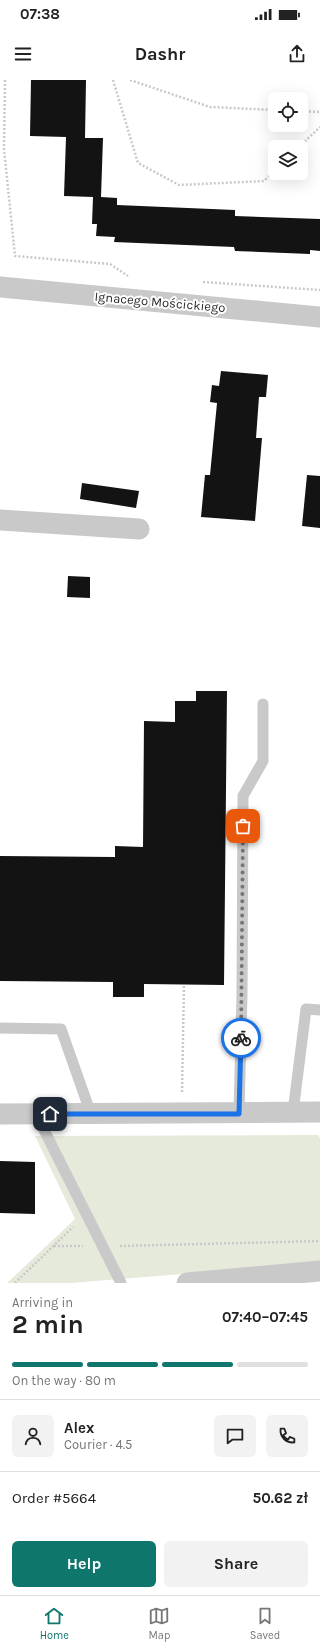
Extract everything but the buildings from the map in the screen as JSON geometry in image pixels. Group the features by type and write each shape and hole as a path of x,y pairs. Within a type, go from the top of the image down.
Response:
{"street":[{"name":"Ignacego Mościckiego","path":"0,287 320,317"},
{"path":"0,520 139,529"},
{"path":"0,1114 239,1114 320,1112"},
{"path":"187,1283 320,1271"}],"lane":[{"path":"239,1114 242,994 243,796 263,761 262,704"},
{"path":"293,1112 306,1010 320,1010"},
{"path":"0,1028 61,1029 91,1114"},
{"path":"36,1114 121,1283"}],"path":[{"path":"5,80 4,148 15,256 110,264 129,277"},
{"path":"113,80 138,163 179,186 264,180 268,176"},
{"path":"130,80 210,107 268,110"},
{"path":"308,111 320,112"},
{"path":"306,140 320,127"},
{"path":"200,282 320,290"},
{"path":"182,1114 184,985"},
{"path":"15,1283 87,1214"},
{"path":"54,1246 320,1241"}],"green space":[{"path":"318,1135 320,1138 320,1263 71,1283 7,1283 75,1219 35,1136"}],"way so far":[{"path":"241,1038 243,826"}],"route":[{"path":"50,1114 239,1114 241,1038"}]}
